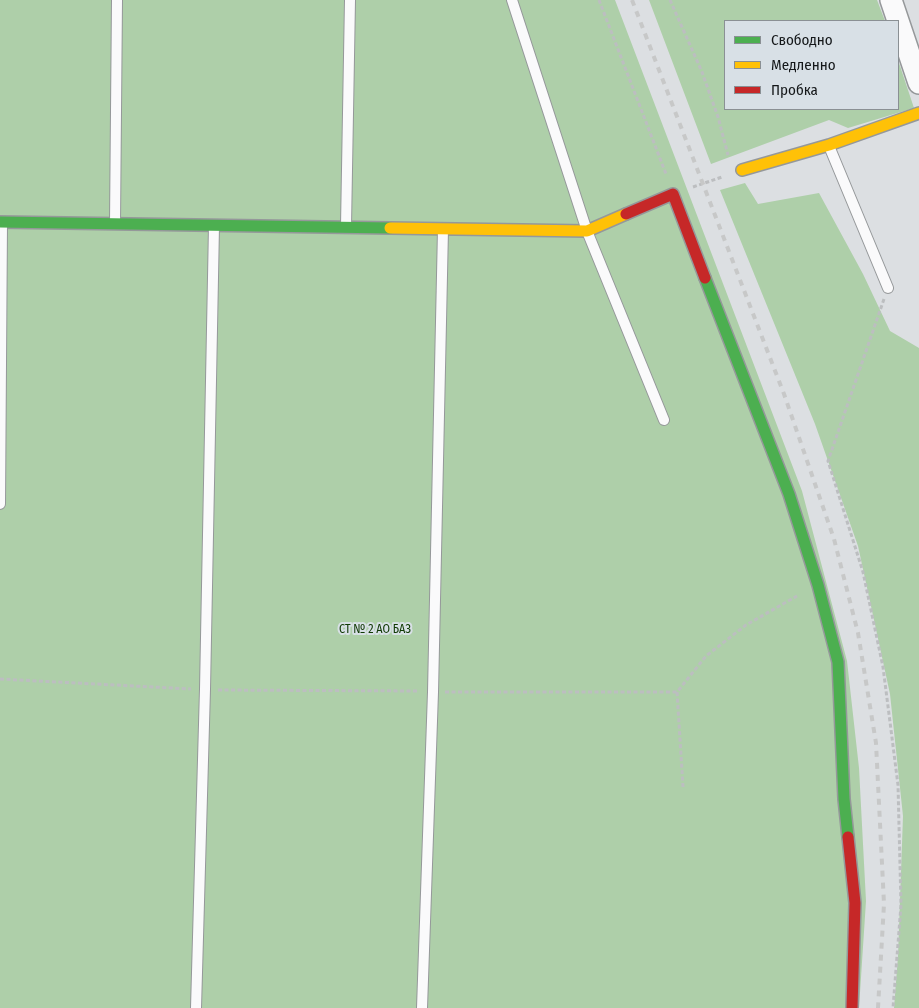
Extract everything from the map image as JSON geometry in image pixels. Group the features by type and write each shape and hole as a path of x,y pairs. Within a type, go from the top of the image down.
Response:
{"street":[{"path":"891,0 898,20"},
{"path":"899,23 919,82"},
{"path":"742,170 828,145 919,113"},
{"path":"1,222 587,231 673,194 789,494 818,585 838,662 844,799 855,903 852,1008"}],"lane":[{"path":"115,224 116,0"},
{"path":"346,227 350,0"},
{"path":"512,0 587,231 664,420"},
{"path":"828,145 888,288"},
{"path":"0,504 1,222"},
{"path":"196,1008 205,690 214,225"},
{"path":"422,1008 433,692 443,229"}],"path":[{"path":"599,0 673,194 742,170 727,154 718,117 702,72 670,0"},
{"path":"888,288 828,461 862,572 884,667 898,785 901,905 893,1008"},
{"path":"683,787 677,692 706,656 739,630 818,585"},
{"path":"0,679 205,690 677,692"}],"green space":[{"name":"СТ № 2 АО БАЗ","path":"0,0 615,0 802,491 847,661 859,768 866,901 859,1008 0,1008"},
{"path":"649,0 877,0 885,20 724,20 724,110 899,110 899,63 914,108 848,128 829,120 711,164"},
{"path":"745,183 758,204 819,193 863,274 890,331 919,348 919,1008 894,1008 898,956 903,816 890,694 858,546 815,424 720,190"}],"railway":[{"path":"632,0 784,394 834,539 858,633 876,743 884,904 878,1008"}],"traffic: fast":[{"path":"0,222 390,228"},
{"path":"705,278 789,494 818,585 838,662 844,799 848,837"}],"traffic: slow":[{"path":"742,170 829,145 919,113"},
{"path":"390,228 587,231 626,214"}],"traffic: jam":[{"path":"626,214 673,194 705,278"},
{"path":"848,837 855,903 852,1008"}]}
